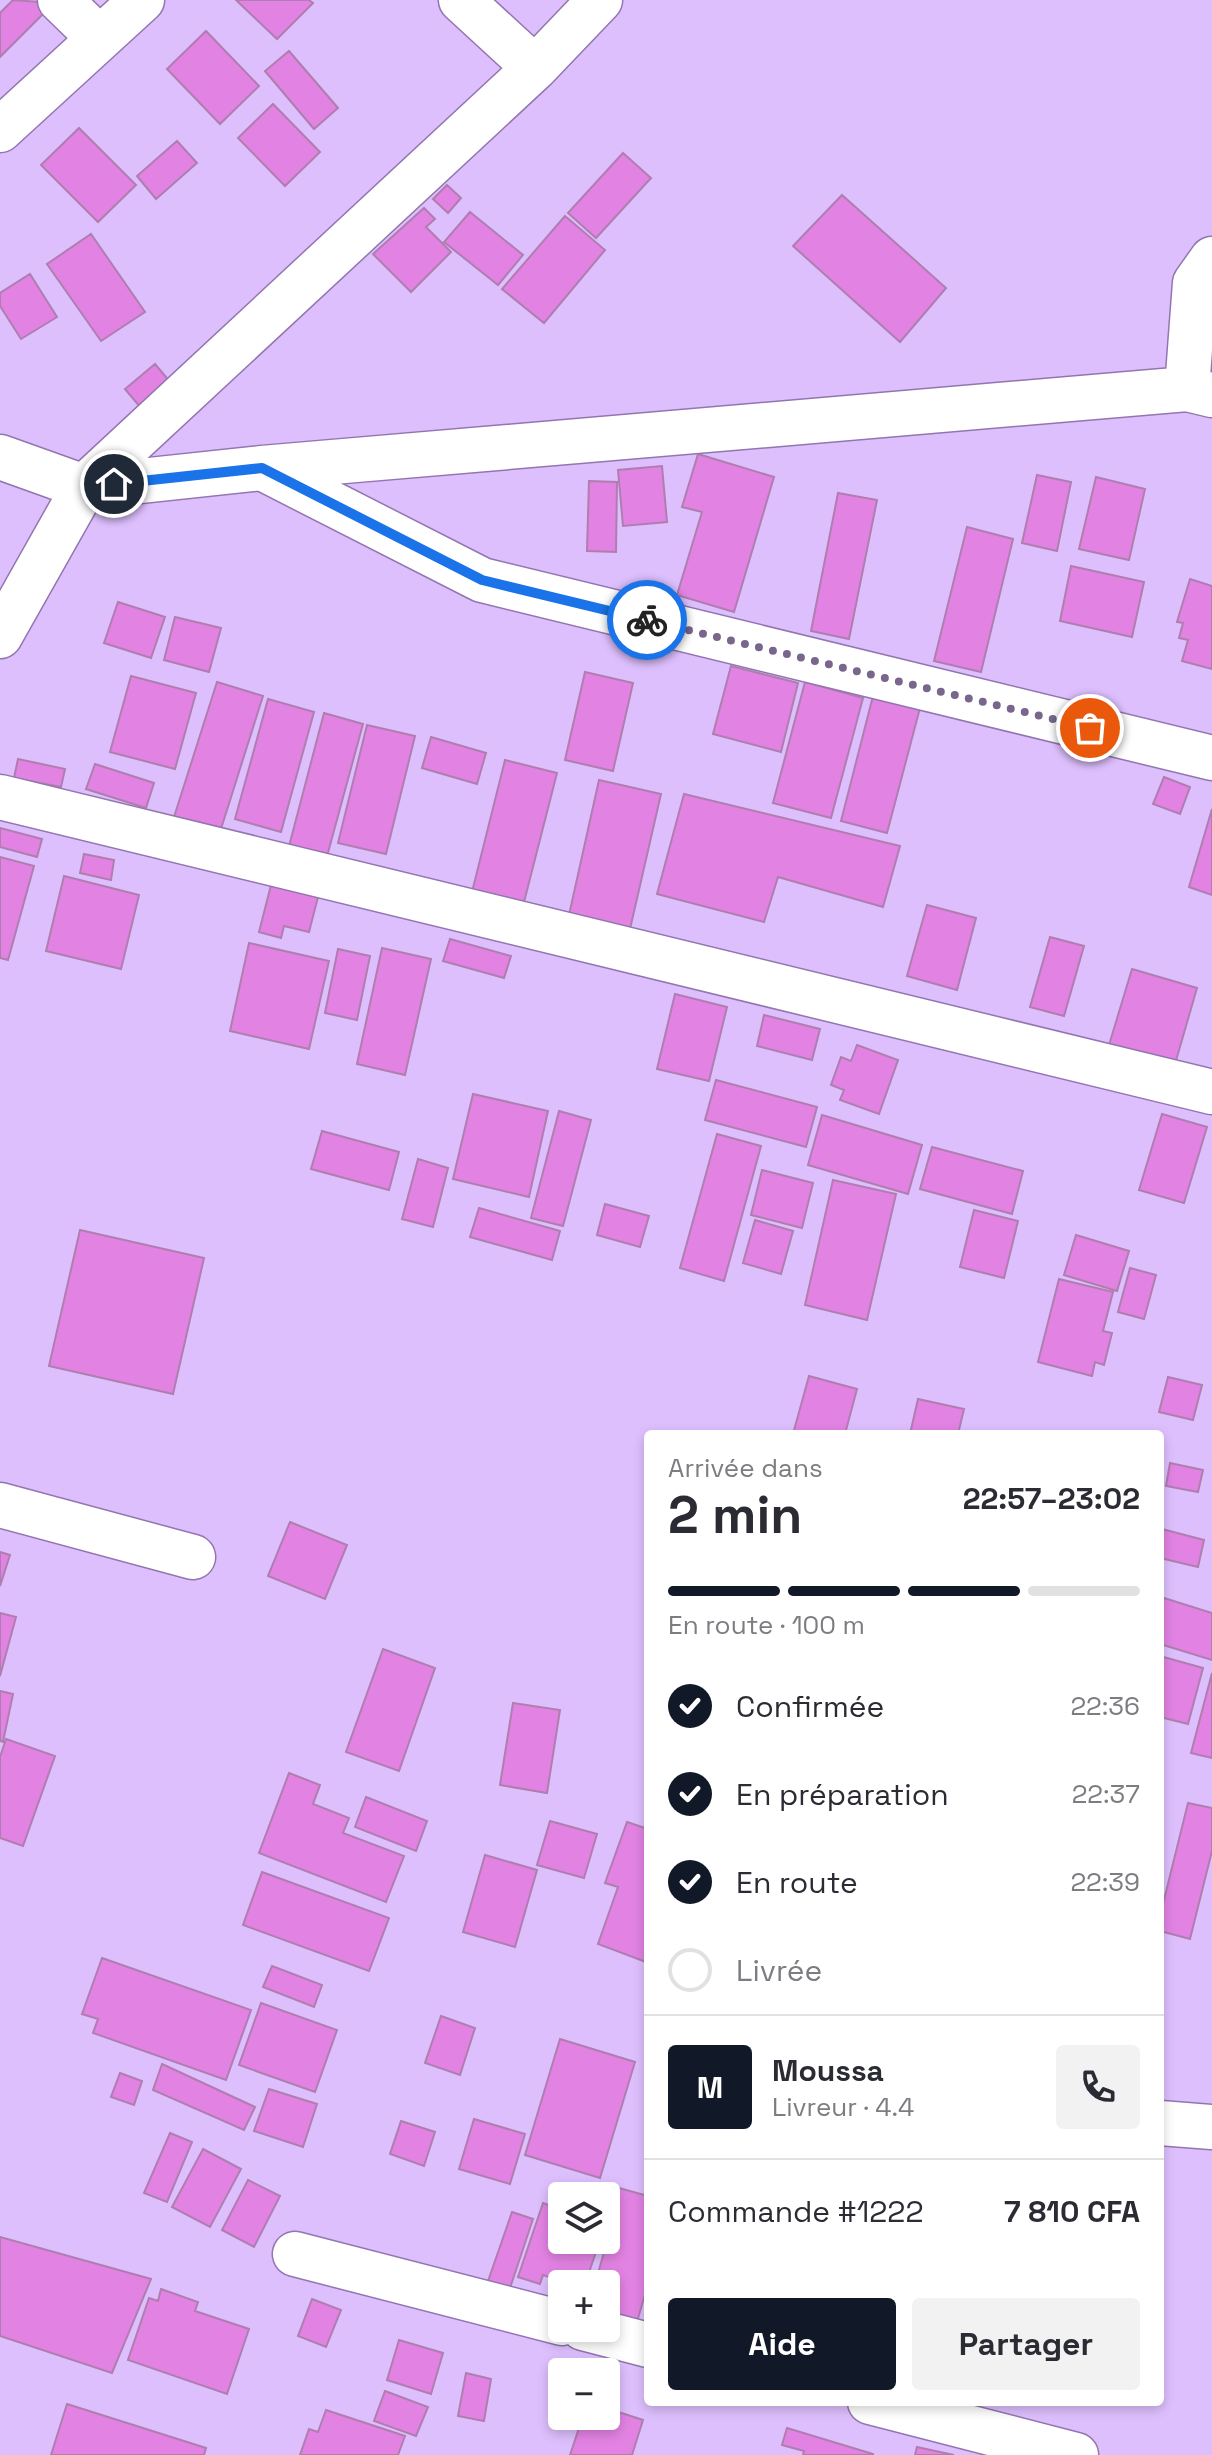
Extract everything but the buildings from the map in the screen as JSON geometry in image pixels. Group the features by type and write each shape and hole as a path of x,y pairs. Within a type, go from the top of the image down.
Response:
{"street":[{"path":"60,0 99,38"},
{"path":"0,130 142,0"},
{"path":"461,0 535,68"},
{"path":"0,636 84,487 535,68 600,0"},
{"path":"0,457 84,487 262,468 1200,392 1195,283 1212,259"},
{"path":"262,468 482,580 1212,758"},
{"path":"0,797 1212,1092"},
{"path":"0,1505 193,1557"},
{"path":"1164,2123 1212,2127"},
{"path":"295,2254 548,2319"},
{"path":"620,2338 644,2344"},
{"path":"886,2406 1076,2455"}],"way so far":[{"path":"647,620 1090,728"}],"route":[{"path":"114,484 262,468 482,580 647,620"}]}
